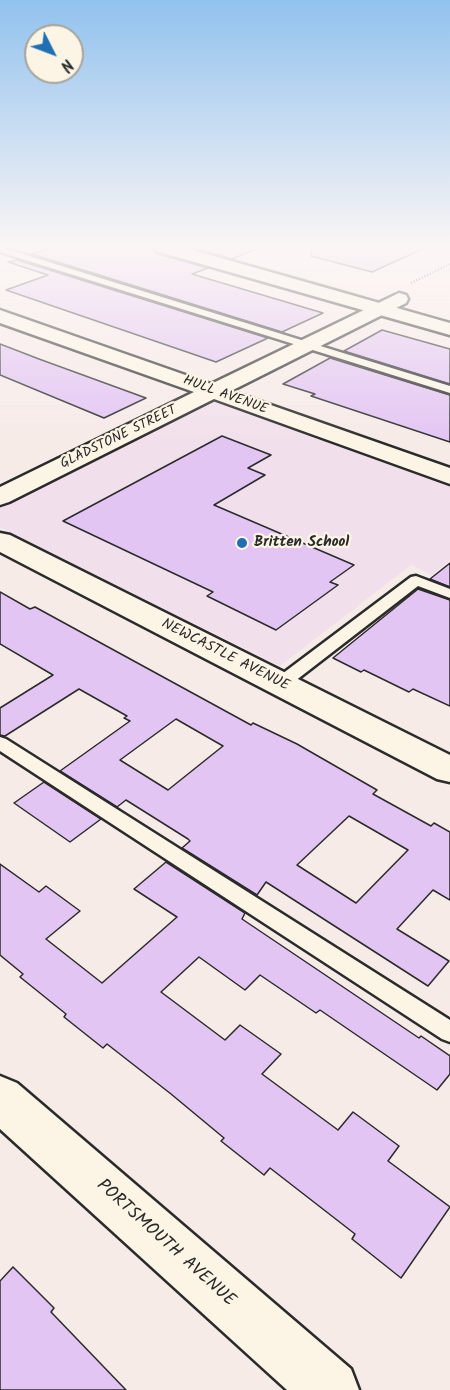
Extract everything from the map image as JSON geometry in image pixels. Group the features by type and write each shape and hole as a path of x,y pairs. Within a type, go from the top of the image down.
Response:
{"street":[{"name":"GLADSTONE STREET","path":"0,497 373,312"},
{"path":"389,312 450,329"},
{"name":"HULL AVENUE","path":"0,316 450,476"},
{"name":"NEWCASTLE AVENUE","path":"0,541 450,770"},
{"name":"PORTSMOUTH AVENUE","path":"0,1098 330,1390"}],"lane":[{"path":"201,312 450,390"},
{"path":"280,684 416,580 450,594"},
{"path":"0,744 450,1032"}],"shaded area":[{"name":"Britten School","path":"214,402 227,404 450,484 450,560 432,575 411,565 280,666 0,527 0,508"}],"building":[{"path":"70,312 184,312 268,338 216,362"},
{"path":"217,312 323,313 282,332"},
{"path":"382,330 450,349 450,384 344,351"},
{"path":"0,344 146,398 104,418 0,375"},
{"path":"330,358 450,395 450,442 311,396 315,394 283,384"},
{"path":"222,436 271,455 248,468 265,475 214,505 354,565 330,582 338,585 276,630 207,596 213,592 63,521"},
{"path":"450,563 450,587 430,579"},
{"path":"418,589 450,600 450,706 413,689 409,692 333,658"},
{"path":"0,592 30,609 35,607 251,725 253,723 297,744 377,790 373,794 431,826 434,823 450,832 450,900 433,890 397,929 449,961 428,986 266,882 257,895 182,848 190,841 188,839 126,800 117,807 60,771 130,721 124,718 127,716 79,689 5,736 0,735 0,708 53,675 0,644","holes":["176,719 223,746 168,790 120,760","349,816 408,850 356,903 297,865"]},
{"path":"44,782 101,819 70,842 14,803"},
{"path":"166,862 245,913 242,919 419,1038 421,1036 450,1056 450,1074 437,1090 320,1010 316,1013 260,975 245,990 199,957 161,992 225,1040 240,1025 281,1054 262,1074 338,1130 353,1112 399,1146 388,1161 450,1207 401,1278 352,1239 355,1234 270,1168 264,1175 221,1141 224,1138 171,1094 107,1044 103,1048 64,1017 66,1014 20,977 23,974 0,955 0,864 39,892 46,886 80,911 46,939 102,983 177,917 134,889"},
{"path":"13,1267 54,1308 51,1312 126,1390 0,1390 0,1281"}],"place":[{"name":"Britten School","path":"242,543"}]}
